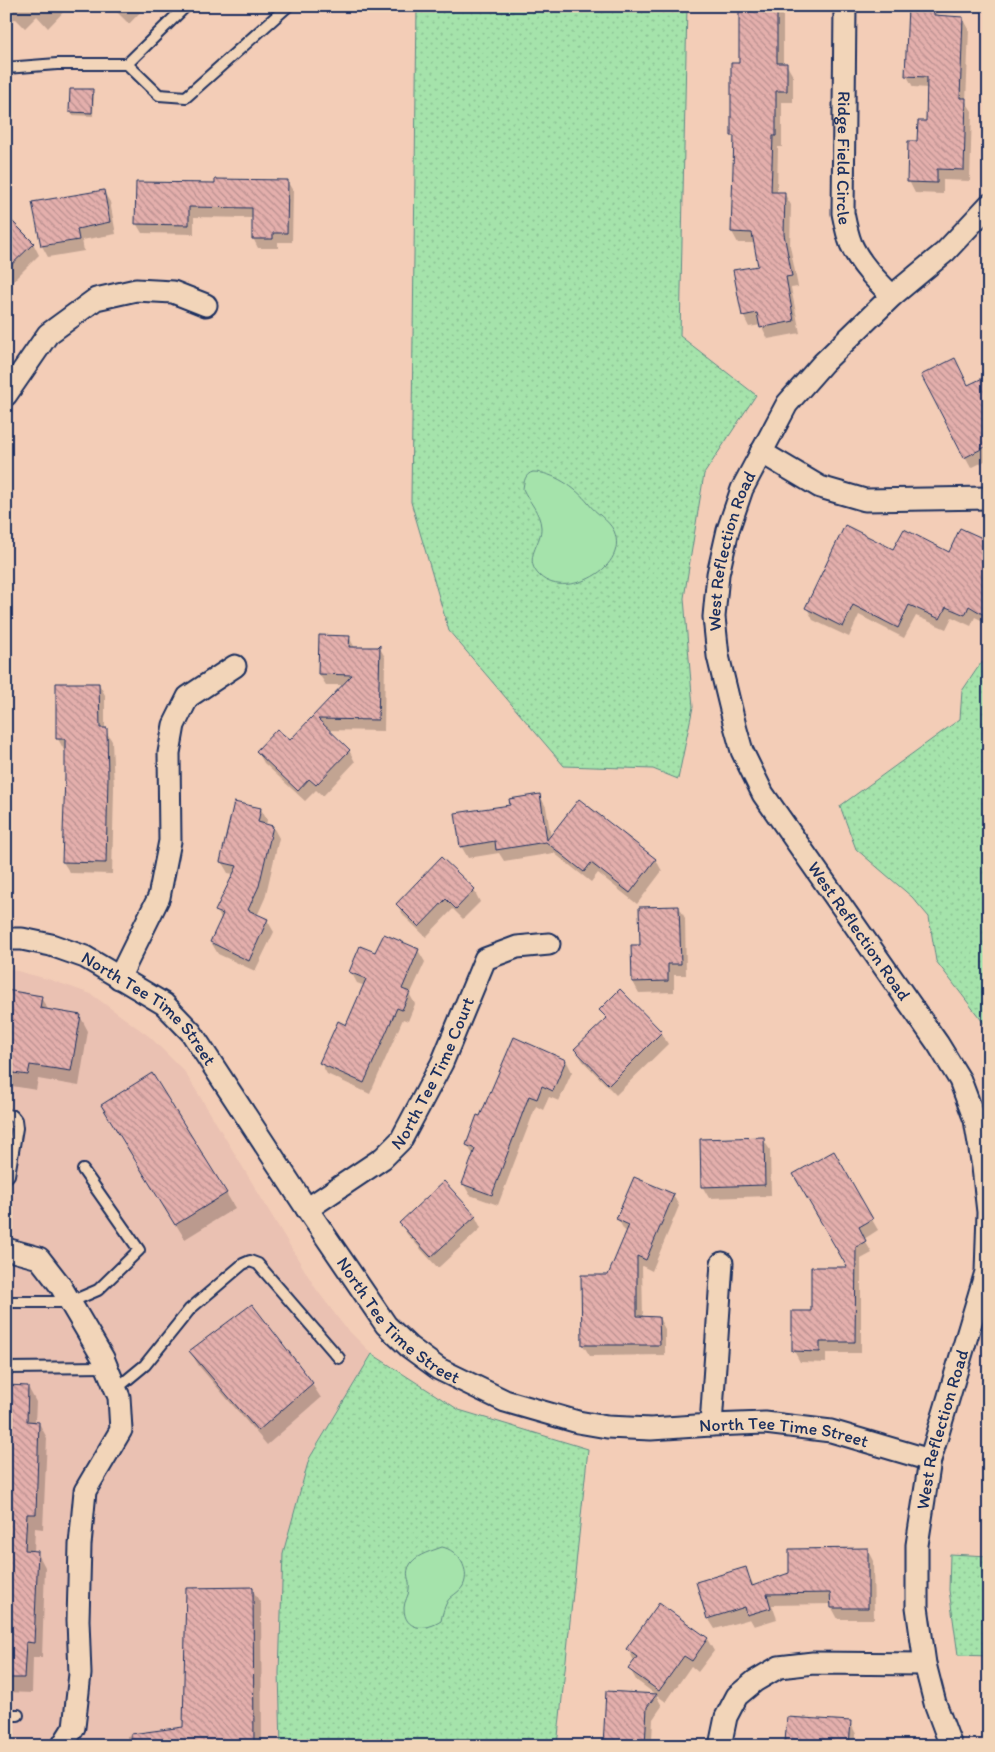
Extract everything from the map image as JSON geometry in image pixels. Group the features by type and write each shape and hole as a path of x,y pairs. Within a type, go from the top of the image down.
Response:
{"street":[{"name":"Ridge Field Circle","path":"845,6 842,213 850,243 876,280 892,296"},
{"name":"West Reflection Road","path":"951,1746 924,1664 917,1607 916,1545 930,1460 986,1272 988,1212 975,1120 960,1080 938,1044 763,794 740,743 718,656 714,617 718,574 728,530 742,489 787,404 823,363 892,296 945,252 989,205"},
{"path":"6,395 48,334 96,299 136,290 173,292 206,305"},
{"path":"761,452 820,487 865,500 989,498"},
{"path":"119,978 160,897 170,841 169,753 174,725 188,697 235,666"},
{"name":"North Tee Time Street","path":"6,939 51,946 85,958 164,1004 191,1032 386,1325 440,1369 505,1401 578,1422 607,1427 651,1429 711,1424 765,1423 831,1431 930,1460"},
{"name":"North Tee Time Court","path":"307,1209 384,1158 401,1140 442,1063 485,959 517,946 549,944"},
{"path":"6,1249 39,1258 60,1285 107,1367 119,1397 121,1430 85,1490 80,1545 78,1620 80,1674 74,1727 62,1746"},
{"path":"711,1424 722,1263"},
{"path":"720,1746 726,1717 737,1696 754,1681 779,1667 812,1663 924,1664"}],"lane":[{"path":"6,68 57,64 128,64 186,6"},
{"path":"128,64 159,95 186,98 288,6"},
{"path":"6,1115 13,1116 17,1128 6,1178"},
{"path":"6,1302 70,1302 98,1290 139,1250 83,1170"},
{"path":"116,1389 145,1365 190,1309 243,1264 250,1261 258,1264 338,1358"},
{"path":"6,1368 107,1367"},
{"path":"6,1715 18,1715"}],"shaded area":[{"path":"6,968 51,980 91,994 150,1037 184,1071 316,1289 344,1326 372,1354 309,1459 283,1553 279,1673 281,1746 6,1746"}],"green space":[{"path":"417,6 687,6 680,336 756,395 704,474 684,598 693,707 678,779 653,769 564,766 449,631 411,502"},
{"path":"533,472 556,478 571,487 609,523 614,531 616,545 612,558 602,570 589,578 574,583 559,584 545,580 535,570 532,559 541,533 541,527 536,512 523,489 524,481"},
{"path":"981,663 989,663 989,1030 936,961 929,917 912,897 856,849 840,806 960,719 962,691"},
{"path":"372,1354 459,1410 588,1449 557,1746 281,1746 279,1673 283,1553 309,1459"},
{"path":"442,1547 458,1556 464,1567 465,1580 463,1586 447,1602 441,1621 429,1626 417,1627 412,1625 405,1616 404,1605 408,1594 407,1574 409,1567 417,1557"},
{"path":"950,1554 989,1556 989,1656 958,1655 949,1590"}],"building":[{"path":"739,6 777,6 777,63 787,63 787,91 776,91 776,136 773,136 771,192 785,192 784,234 792,276 786,277 794,321 760,328 757,313 742,316 733,270 758,266 752,233 731,232 734,136 731,136 731,63 739,63"},
{"path":"908,6 934,7 934,15 963,17 960,98 966,98 964,170 937,169 937,183 907,182 908,141 917,141 918,121 926,121 927,77 905,76"},
{"path":"70,89 93,89 92,113 69,112"},
{"path":"215,179 288,180 287,233 273,233 273,239 252,239 252,208 189,207 189,225 135,224 136,182 215,183"},
{"path":"104,190 110,222 77,229 79,240 41,246 32,202"},
{"path":"6,215 34,243 6,270"},
{"path":"955,358 968,385 989,375 989,445 964,458 921,375"},
{"path":"845,525 893,549 904,529 949,552 960,528 989,541 989,618 969,606 965,615 946,607 940,619 909,605 898,628 853,605 843,627 805,608"},
{"path":"319,635 350,636 349,647 378,647 380,645 378,720 318,719 350,750 316,785 309,779 298,791 256,751 277,729 290,740 352,675 318,674"},
{"path":"56,683 99,683 100,728 107,728 106,863 62,862 65,739 56,739"},
{"path":"540,794 547,840 579,799 656,859 630,893 591,863 584,872 546,842 496,850 495,841 460,847 455,813 510,805 509,799"},
{"path":"234,802 261,808 258,822 273,826 259,886 248,910 268,919 249,961 210,942 223,914 215,911 237,866 220,862"},
{"path":"441,857 475,889 456,909 446,899 419,927 396,904"},
{"path":"679,906 681,964 668,964 668,981 632,982 631,945 640,945 639,907"},
{"path":"384,934 419,949 402,989 410,992 402,1010 397,1008 364,1083 319,1063 338,1021 346,1025 366,979 349,972 360,946 375,952"},
{"path":"620,989 662,1032 609,1085 574,1049 607,1018 599,1010"},
{"path":"6,990 42,996 40,1008 81,1015 71,1071 30,1065 28,1075 6,1072"},
{"path":"514,1037 566,1060 553,1091 542,1086 537,1099 529,1096 492,1195 462,1184 475,1149 466,1145 477,1115 480,1116"},
{"path":"152,1073 227,1193 175,1225 101,1105"},
{"path":"764,1137 765,1185 701,1187 700,1139"},
{"path":"834,1151 873,1219 859,1227 866,1241 856,1247 855,1342 820,1342 820,1352 792,1351 792,1311 811,1311 811,1267 847,1267 793,1174"},
{"path":"634,1177 674,1194 646,1260 637,1256 637,1316 659,1317 660,1345 582,1345 581,1275 608,1275 629,1225 616,1219"},
{"path":"444,1181 476,1216 431,1257 399,1223"},
{"path":"252,1304 313,1383 258,1431 189,1351"},
{"path":"6,1385 28,1386 27,1421 39,1422 36,1514 27,1514 25,1550 38,1551 34,1643 26,1642 24,1678 6,1678"},
{"path":"868,1548 868,1608 831,1608 830,1593 767,1594 771,1608 747,1615 745,1607 707,1619 696,1582 746,1567 752,1586 789,1573 789,1549"},
{"path":"253,1587 254,1746 131,1746 131,1734 183,1727 186,1588"},
{"path":"659,1603 708,1638 692,1661 684,1656 659,1691 628,1669 637,1657 626,1649"},
{"path":"606,1691 657,1694 647,1707 645,1746 603,1746"},
{"path":"787,1717 851,1721 849,1746 805,1746 805,1743 785,1742"}]}
